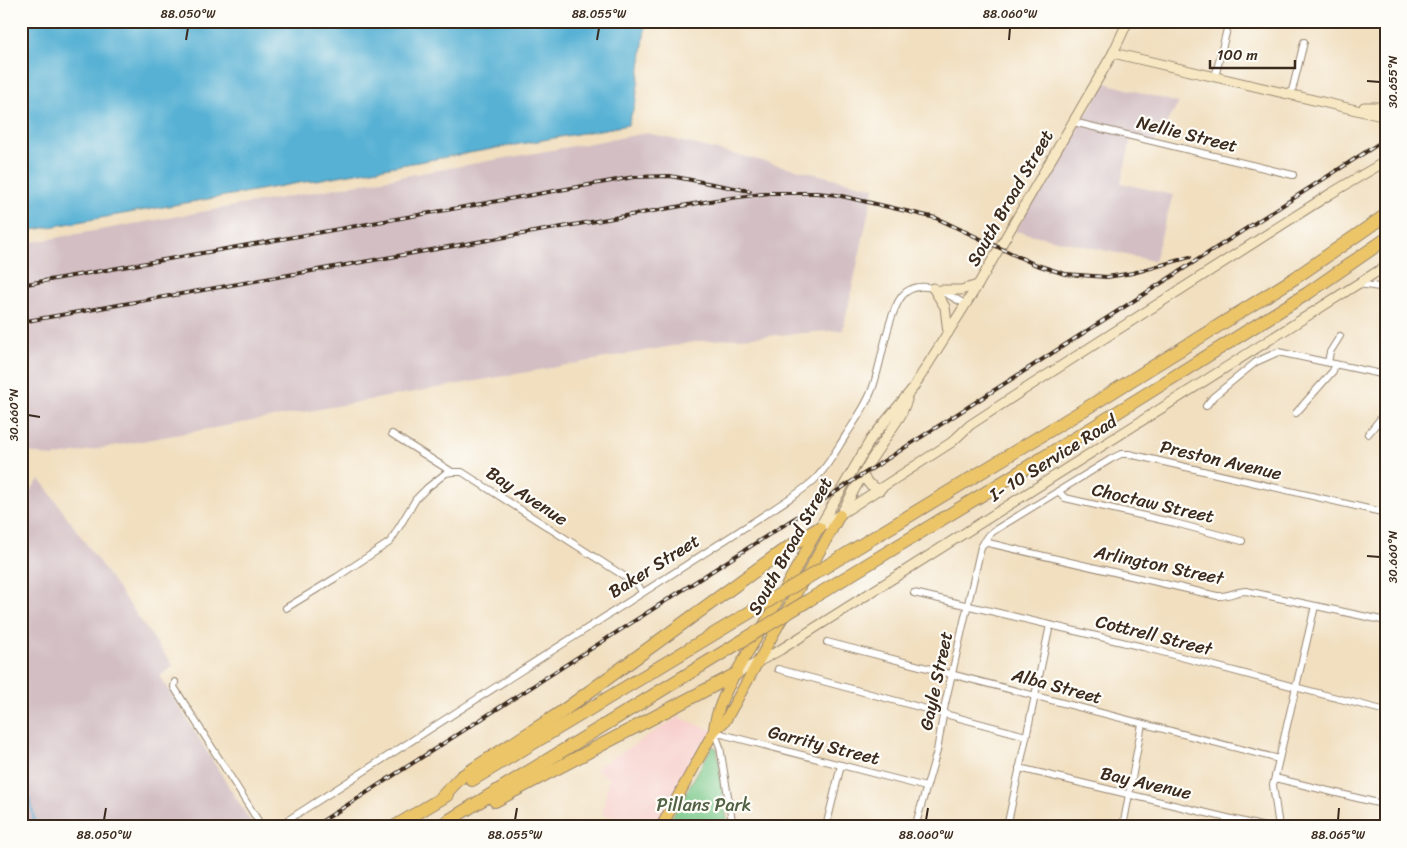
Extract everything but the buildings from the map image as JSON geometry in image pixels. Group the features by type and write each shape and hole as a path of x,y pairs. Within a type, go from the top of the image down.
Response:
{"highway":[{"path":"394,827 1090,406 1287,283 1386,215"},
{"path":"438,827 1133,402 1308,293 1386,239"},
{"path":"440,799 461,778 560,713 781,552 818,528"},
{"path":"451,819 498,800 736,674"}],"main road":[{"name":"South Broad Street","path":"714,730 714,721 719,708 736,674 818,528 871,439 913,388 978,285 1074,122 1128,21"},
{"path":"1113,52 1386,117"},
{"path":"1348,108 1386,107"},
{"path":"818,528 880,490 952,442 970,425 1386,160"},
{"name":"I- 10 Service Road","path":"736,674 757,663 1386,266"},
{"path":"948,333 945,307 937,289 962,290 978,285"},
{"name":"South Broad Street","path":"661,827 714,730 725,721 862,475 901,414 913,388"},
{"path":"862,475 869,484 880,490"}],"street":[{"path":"1215,77 1228,25"},
{"path":"1291,94 1304,42"},
{"name":"Nellie Street","path":"1074,122 1293,175"},
{"path":"1359,284 1386,288"},
{"name":"Baker Street","path":"277,827 775,508 817,477 827,465 872,392 884,344 900,298 913,288 922,286 937,289"},
{"path":"937,289 965,304"},
{"path":"1296,413 1333,371 1330,352 1340,336"},
{"path":"1206,406 1212,397 1256,362 1270,354 1284,352 1386,375"},
{"path":"1368,434 1386,412"},
{"name":"Bay Avenue","path":"392,434 452,472 462,472 638,585 642,592"},
{"name":"Preston Avenue","path":"984,542 995,530 1121,454 1129,454 1386,513"},
{"path":"286,608 390,542 416,499 446,473 452,472"},
{"name":"Choctaw Street","path":"1058,492 1065,498 1175,523 1242,541"},
{"name":"Gayle Street","path":"915,827 937,751 951,674 984,542"},
{"name":"Arlington Street","path":"984,542 1217,596 1224,597 1246,591 1386,621"},
{"name":"Cottrell Street","path":"914,593 1143,647 1386,710"},
{"path":"1279,827 1273,790 1315,606"},
{"path":"1007,827 1050,626"},
{"name":"Alba Street","path":"828,642 1279,759"},
{"path":"778,669 1026,736"},
{"path":"175,682 174,687 262,827"},
{"path":"1123,827 1142,724"},
{"path":"714,730 720,747 733,827"},
{"name":"Garrity Street","path":"714,730 926,787"},
{"path":"826,827 841,765"},
{"name":"Bay Avenue","path":"1019,768 1265,827"},
{"path":"1275,778 1386,805"},
{"path":"1384,827 1386,818"},
{"path":"506,824 517,827"}],"shaded area":[{"path":"1105,83 1179,103 1153,144 1131,139 1121,183 1173,195 1154,261 1015,231"},
{"path":"647,133 874,188 843,330 700,341 52,457 21,450 21,244"},
{"path":"40,479 173,666 160,676 254,827 21,827 21,501"},
{"path":"678,717 714,731 661,827 612,827 615,817 602,814 609,778 595,769"}],"green space":[{"name":"Pillans Park","path":"712,747 717,749 728,827 666,827"}],"water":[{"path":"21,21 646,21 636,100 628,125 21,232"}],"waterway":[{"path":"21,786 31,805 34,827"}],"railway":[{"path":"313,827 1386,139"},
{"path":"21,285 634,177 670,176 750,191"},
{"path":"21,322 716,200 770,193 837,195 936,218 1034,264 1065,274 1107,277 1133,273 1190,257"}]}
